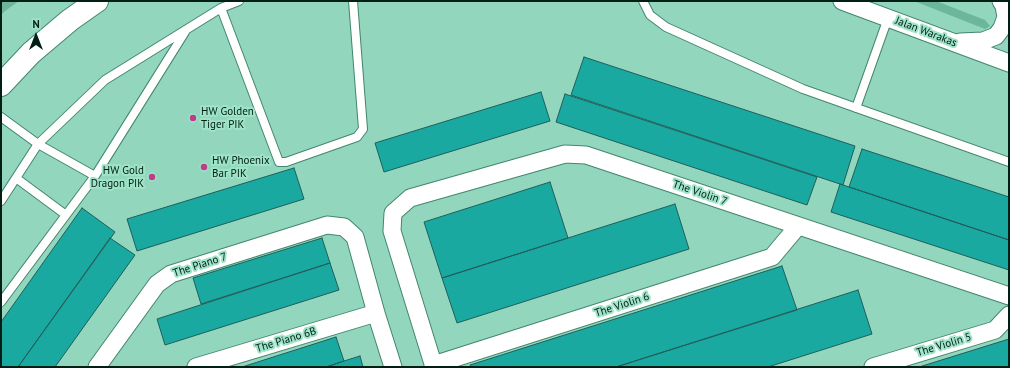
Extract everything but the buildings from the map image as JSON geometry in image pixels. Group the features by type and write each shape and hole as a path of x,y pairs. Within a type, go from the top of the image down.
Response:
{"main road":[{"path":"1,85 31,53 70,20 98,1"}],"street":[{"name":"Jalan Warakas","path":"842,1 1009,63"},
{"path":"954,42 983,41 996,36 1002,28 1006,17 1004,6 1001,1"},
{"name":"The Violin 7","path":"433,366 392,231 394,213 410,198 565,154 586,155 1009,296"},
{"name":"The Piano 7","path":"97,367 157,284 171,274 327,225 344,227 355,237 376,313"},
{"name":"The Violin 6","path":"433,366 772,257 798,226"},
{"path":"376,313 393,367"},
{"name":"The Piano 6B","path":"196,367 376,313"},
{"name":"The Violin 5","path":"873,367 995,330 1009,315"}],"lane":[{"path":"1,201 38,144 105,80 221,8 239,1"},
{"path":"221,8 279,162 286,162 357,137 363,129 354,1"},
{"path":"643,1 650,15 666,27 804,89 1009,162"},
{"path":"856,108 888,18"},
{"path":"1,302 95,176 187,30"},
{"path":"1,117 38,144 95,176"},
{"path":"16,178 67,214"}],"green space":[{"path":"1,1 19,1 1,15"},
{"path":"914,1 936,1 985,20 990,26 985,29"}],"place":[{"name":"HW Golden Tiger PIK","path":"193,118"},
{"name":"HW Phoenix Bar PIK","path":"204,167"},
{"name":"HW Gold Dragon PIK","path":"152,177"}]}
